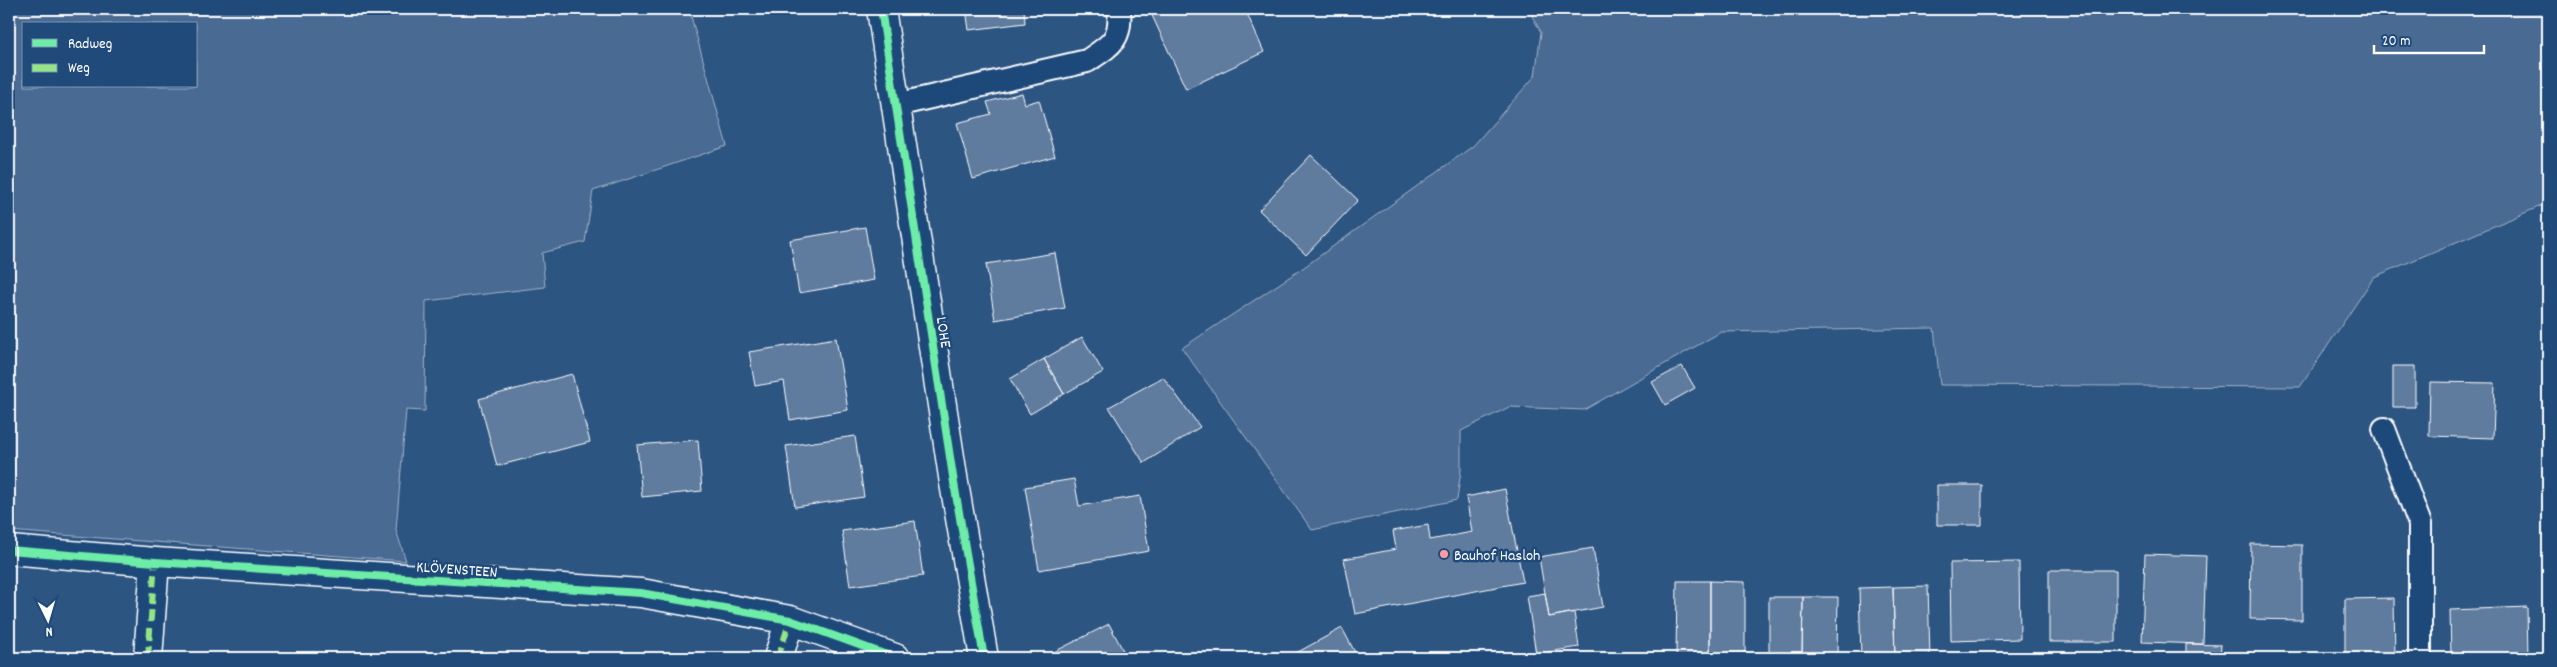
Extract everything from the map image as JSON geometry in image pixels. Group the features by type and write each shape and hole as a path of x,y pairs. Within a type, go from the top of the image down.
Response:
{"street":[{"name":"LOHE","path":"881,9 954,483 984,658"},
{"name":"KLÖVENSTEEN","path":"9,550 155,562 642,593 790,620 895,658"},
{"path":"148,658 155,562"},
{"path":"778,658 790,620"}],"lane":[{"path":"896,105 1087,61 1111,46 1121,28 1119,9"},
{"path":"2384,429 2420,524 2420,658"}],"shaded area":[{"path":"9,9 689,9 727,146 593,191 585,242 542,253 545,287 426,301 425,411 406,410 396,530 406,561 9,531"},
{"path":"1528,9 2548,9 2548,203 2374,277 2300,387 1940,385 1934,328 1721,332 1584,410 1509,407 1461,431 1461,470 1457,500 1312,530 1182,348 1300,270 1473,146 1535,76 1541,32"}],"building":[{"path":"966,9 1024,9 1025,23 969,30"},
{"path":"1149,9 1245,9 1264,52 1186,89"},
{"path":"1022,93 1025,104 1039,100 1055,156 973,179 957,123 991,114 987,102"},
{"path":"1311,155 1358,200 1306,255 1259,210"},
{"path":"865,227 874,280 799,293 790,240"},
{"path":"1055,253 1065,308 995,320 986,264"},
{"path":"1082,337 1103,372 1064,394 1044,359"},
{"path":"836,338 848,410 790,420 784,381 755,386 749,352"},
{"path":"1044,359 1064,394 1030,414 1010,379"},
{"path":"1682,366 1695,388 1665,405 1652,382"},
{"path":"2393,366 2415,366 2415,407 2393,407"},
{"path":"572,374 590,442 497,466 479,399"},
{"path":"1163,377 1200,427 1144,463 1109,407"},
{"path":"2430,382 2495,383 2493,438 2429,436"},
{"path":"855,436 864,497 795,507 786,446"},
{"path":"698,440 702,491 642,497 637,445"},
{"path":"1074,479 1079,506 1140,496 1149,551 1039,570 1025,487"},
{"path":"1937,485 1982,485 1982,525 1937,525"},
{"name":"Bauhof Hasloh","path":"1505,489 1523,582 1355,614 1344,559 1396,549 1393,531 1428,525 1430,540 1472,532 1466,497"},
{"path":"915,521 923,576 850,586 842,531"},
{"path":"2251,544 2302,545 2302,620 2250,619"},
{"path":"1593,548 1603,607 1549,617 1539,557"},
{"path":"2145,554 2206,556 2203,644 2142,642"},
{"path":"2019,562 2020,639 1951,641 1950,563"},
{"path":"2049,570 2116,570 2116,642 2049,642"},
{"path":"1677,581 1710,581 1710,658 1676,658"},
{"path":"1710,581 1745,582 1745,658 1710,658"},
{"path":"1928,586 1930,658 1895,658 1893,587"},
{"path":"1893,587 1895,658 1861,658 1859,588"},
{"path":"1545,593 1549,617 1574,612 1579,647 1536,654 1527,596"},
{"path":"1769,597 1803,597 1802,658 1769,658"},
{"path":"1803,597 1838,597 1837,658 1802,658"},
{"path":"2394,598 2395,658 2345,658 2345,599"},
{"path":"2527,607 2528,658 2451,658 2450,610"},
{"path":"1109,624 1127,658 1055,658 1052,653"},
{"path":"1342,628 1358,658 1287,658"},
{"path":"2186,644 2221,645 2220,658 2186,658"}],"marked path":[{"path":"148,658 155,562"},
{"path":"778,658 790,620"}],"cycle path":[{"path":"881,9 954,483 984,658"},
{"path":"9,550 155,562 641,593 790,620 895,658"}],"place":[{"name":"Bauhof Hasloh","path":"1444,554"}]}
